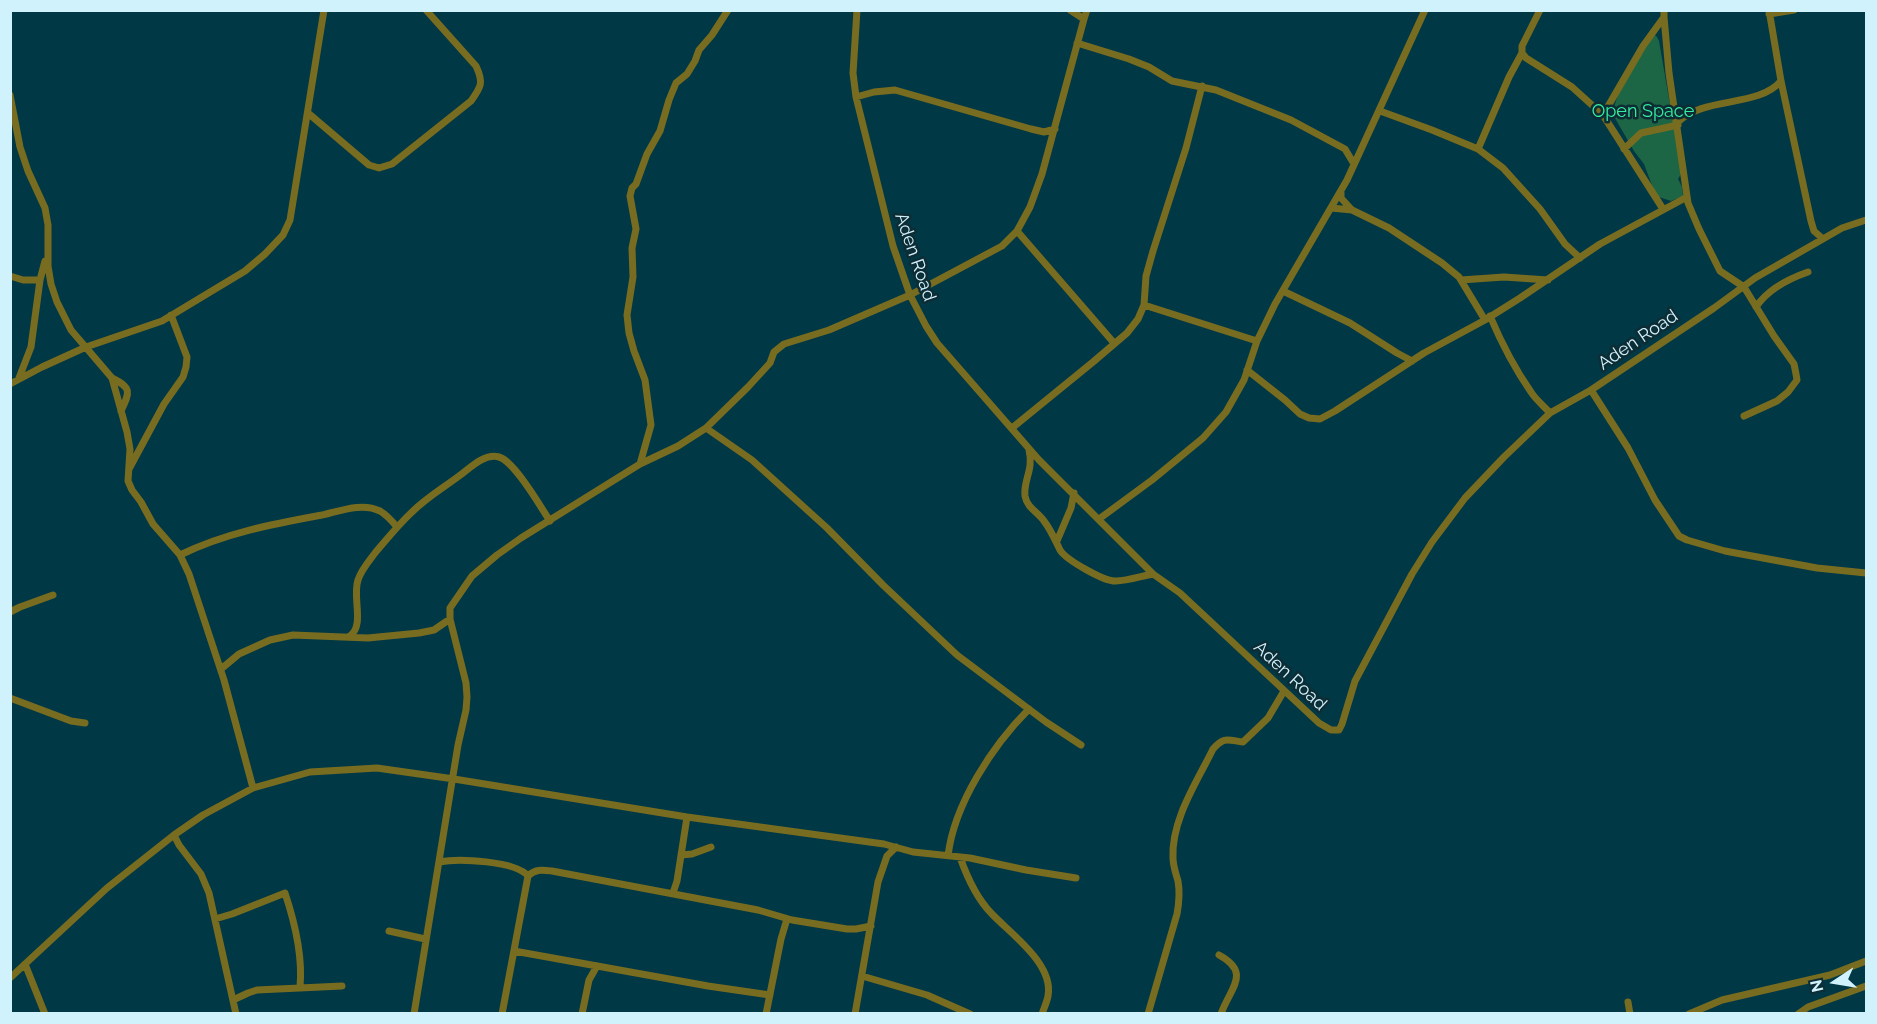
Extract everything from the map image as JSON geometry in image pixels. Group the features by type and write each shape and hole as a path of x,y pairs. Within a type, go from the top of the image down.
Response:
{"street":[{"path":"10,384 86,347 162,321 245,271 283,236 290,220 324,10"},
{"path":"308,113 369,165 379,168 392,164 471,101 480,88 481,76 476,66 426,10"},
{"path":"640,464 651,425 645,381 629,333 627,315 633,277 632,248 636,229 630,196 650,147 660,131 676,83 687,74 699,50 728,10"},
{"name":"Aden Road","path":"857,10 852,73 856,98 887,226 910,296 937,343 1028,447 1153,574 1187,600 1319,723 1331,730 1339,730 1355,681 1401,592 1432,542 1465,498 1550,413 1591,390 1755,278 1842,228 1866,220"},
{"path":"1070,10 1084,19"},
{"path":"414,1014 467,697 466,683 450,619 450,608 454,600 472,576 497,555 640,464 678,446 706,428 748,387 770,363 774,352 784,344 830,330 910,296 1002,246 1017,231 1034,196 1055,129 1087,10"},
{"path":"1099,519 1203,438 1226,411 1247,370 1257,341 1283,291 1341,193 1425,10"},
{"path":"1478,149 1540,10"},
{"path":"1794,10 1769,12 1810,221 1814,231 1823,239"},
{"path":"1603,115 1664,14"},
{"path":"1664,14 1669,72 1687,197 1699,229 1720,271 1744,287 1773,336 1794,364 1797,380 1788,392 1777,401 1744,416"},
{"path":"1077,43 1129,59 1149,67 1172,81 1216,90 1291,120 1352,152 1360,151"},
{"path":"1522,53 1526,58 1572,87 1603,115 1663,208"},
{"path":"1624,149 1641,133 1678,124 1685,115 1697,110 1772,90 1781,81"},
{"path":"1012,428 1127,333 1137,319 1144,305 1144,293 1151,259 1189,138 1202,86"},
{"path":"856,98 874,92 895,90 1031,129 1044,132 1055,129"},
{"path":"10,95 20,147 45,208 48,225 47,257 51,284 57,302 71,330 112,378 125,385 128,390 121,411"},
{"path":"1380,111 1478,149 1510,175 1540,209 1565,244 1580,258"},
{"path":"1345,149 1354,164"},
{"path":"1341,193 1341,198 1352,210"},
{"path":"1247,370 1285,399 1300,414 1314,420 1320,419 1412,361 1488,318 1600,244 1687,197"},
{"path":"1331,208 1352,210 1389,228 1442,263 1461,280 1488,318 1524,382 1550,413"},
{"path":"1017,231 1114,343"},
{"path":"19,378 28,357 40,280 47,257"},
{"path":"1756,307 1763,297 1787,280 1808,272"},
{"path":"10,276 23,280 40,280"},
{"path":"1461,280 1504,277 1548,280"},
{"path":"1283,291 1350,323 1412,361"},
{"path":"1144,305 1257,341"},
{"path":"128,471 158,413 183,377 186,367 187,357 171,315"},
{"path":"28,357 42,367"},
{"path":"112,378 130,449 128,481 153,524 180,555 189,574 221,669 253,788"},
{"path":"1591,390 1628,448 1655,500 1679,536 1725,551 1817,568 1866,573"},
{"path":"706,428 752,460 835,536 957,655 1081,745"},
{"path":"1028,447 1031,459 1025,496 1031,508 1043,519 1058,541 1060,550 1069,559 1100,577 1116,582 1153,574"},
{"path":"350,636 356,631 358,624 356,590 358,579 366,565 412,511 475,464 492,456 502,458 512,466 550,520"},
{"path":"1058,541 1071,508 1074,493"},
{"path":"180,555 205,543 244,531 341,509 380,510 397,527"},
{"path":"10,612 53,595"},
{"path":"221,669 239,654 270,640 293,635 368,638 419,633 434,630 450,619"},
{"path":"1148,1014 1177,914 1178,884 1172,857 1181,813 1213,749 1224,740 1243,742 1268,718 1284,691"},
{"path":"10,698 71,722 85,723"},
{"path":"948,856 958,821 972,786 991,754 1029,709"},
{"path":"10,978 107,888 203,815 253,788 310,772 377,768 687,817 884,844 913,852 960,857 1076,878"},
{"path":"673,893 687,817"},
{"path":"174,835 201,874 209,893 236,1014"},
{"path":"681,855 692,854 711,847"},
{"path":"855,1014 883,866 887,856 896,847"},
{"path":"960,857 965,873 984,905 1044,969 1048,996 1042,1014"},
{"path":"440,862 459,860 495,864 522,870 528,876"},
{"path":"502,1014 528,876 541,869 758,910 787,919 847,929 871,926"},
{"path":"215,919 232,915 285,893 298,944 300,987"},
{"path":"766,1014 787,919"},
{"path":"389,931 425,939"},
{"path":"514,951 770,995"},
{"path":"1219,954 1234,965 1236,972 1235,985 1221,1014"},
{"path":"1689,1014 1722,1000 1830,975 1866,961"},
{"path":"25,964 45,1014"},
{"path":"582,1014 589,981 597,966"},
{"path":"862,976 927,994 970,1014"},
{"path":"233,1000 257,990 342,986"},
{"path":"1798,1014 1808,1007 1866,986"},
{"path":"1628,1002 1630,1014"}],"green space":[{"name":"Open Space","path":"1653,33 1659,41 1684,169 1678,179 1683,196 1671,201 1656,196 1644,164 1612,113 1621,86"}]}
